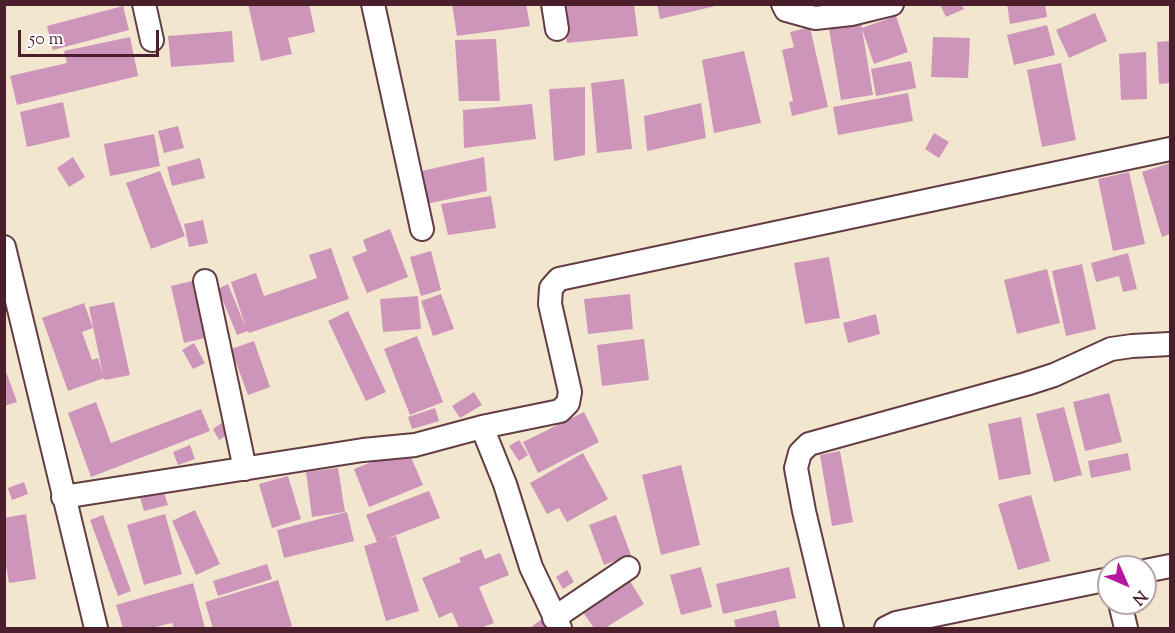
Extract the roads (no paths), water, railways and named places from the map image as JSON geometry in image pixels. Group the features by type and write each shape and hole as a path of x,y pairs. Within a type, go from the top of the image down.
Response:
{"street":[{"path":"144,4 152,40"},
{"path":"373,4 422,229"},
{"path":"553,4 557,29"},
{"path":"783,4 786,10 815,18 851,14 892,4"},
{"path":"63,497 363,450 416,445 482,427 560,411 568,403 570,392 550,304 551,288 559,279 1170,149"},
{"path":"4,248 12,312 96,628"},
{"path":"205,281 245,469"},
{"path":"832,628 804,512 796,468 800,453 808,444 1026,384 1054,375 1112,349 1170,344"},
{"path":"482,427 506,484 531,567 557,623 628,568"},
{"path":"886,628 896,623 1097,581"}]}
